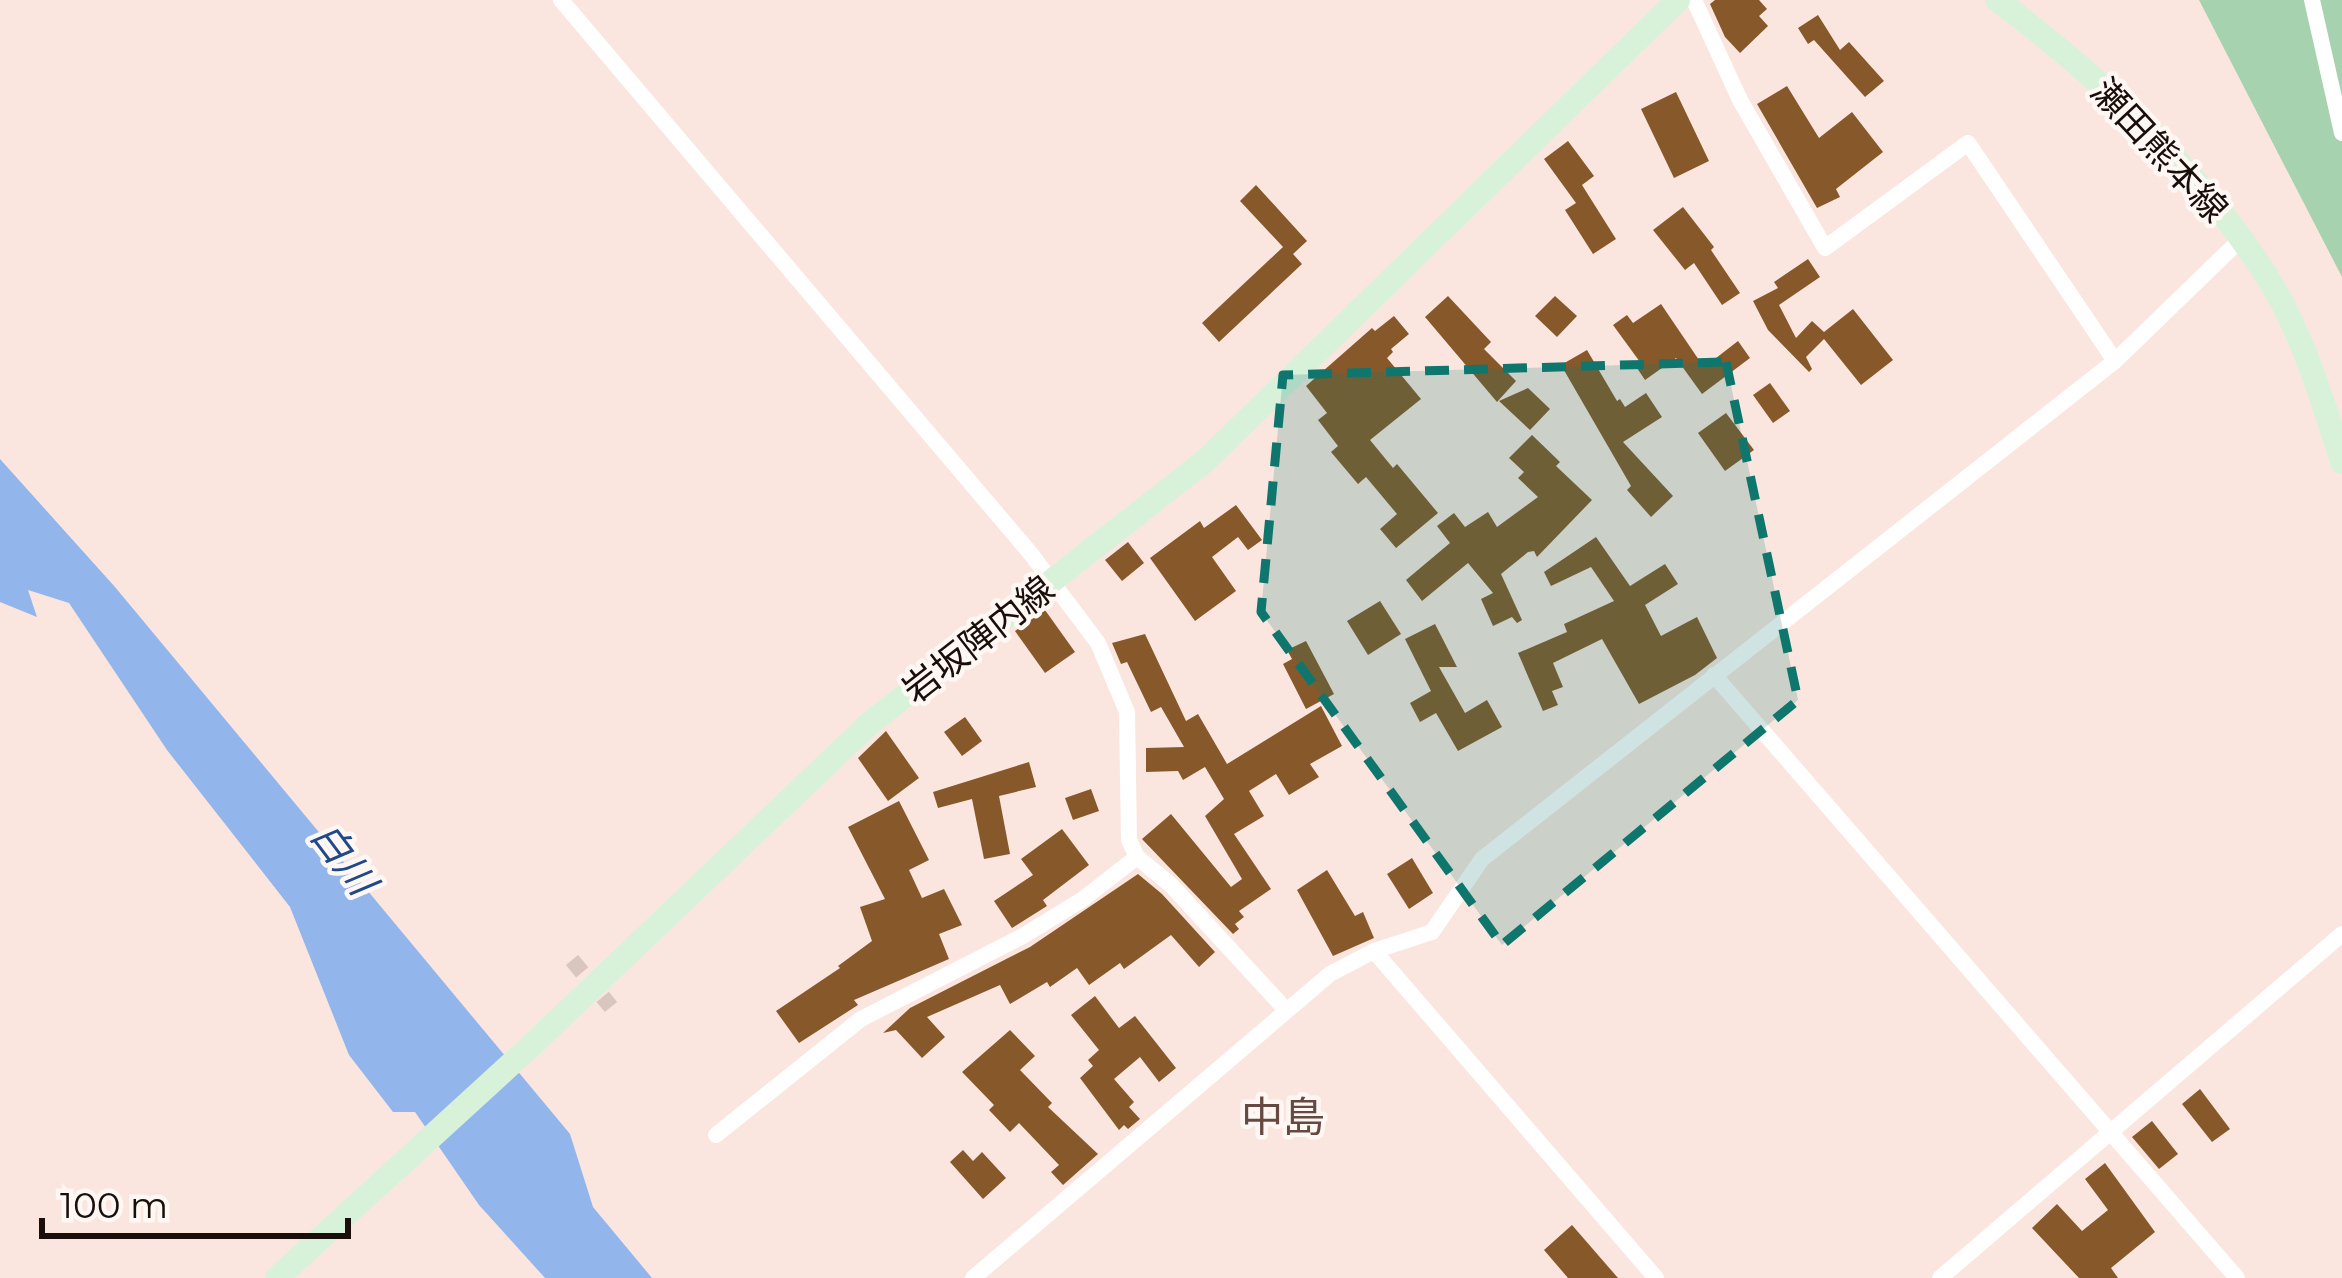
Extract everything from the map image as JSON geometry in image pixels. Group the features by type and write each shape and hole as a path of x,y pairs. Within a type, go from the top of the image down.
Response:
{"main road":[{"name":"岩坂陣内線","path":"277,1278 533,1044 869,724 1204,461 1678,0"},
{"name":"瀬田熊本線","path":"1997,0 2090,74 2210,194 2268,278 2337,420 2342,462"}],"street":[{"path":"561,0 1051,582 1098,644 1127,712 1130,840 1137,857 1171,886 1286,1010"},
{"path":"1694,0 1740,100 1826,248 1968,143 2115,361"},
{"path":"2312,0 2342,133"},
{"path":"973,1278 1330,974 1374,951 1432,932 1482,860 2115,361 2240,239"},
{"path":"1714,675 2236,1278"},
{"path":"716,1135 861,1019 1023,936 1083,899 1137,857"},
{"path":"1940,1278 2342,934"},
{"path":"1374,951 1656,1278"}],"highlighted area":[{"path":"1726,362 1798,700 1502,945 1261,612 1283,375"}],"green space":[{"path":"2199,0 2342,0 2342,277"}],"water":[{"path":"0,459 115,587 570,1134 593,1207 652,1278 545,1278 479,1205 415,1112 393,1112 349,1055 290,907 167,750 69,603 28,590 37,617 0,602"}],"building":[{"path":"1759,0 1767,9 1759,16 1768,26 1740,53 1725,37 1710,4"},
{"path":"1818,15 1840,50 1849,42 1884,81 1865,97 1814,40 1808,44 1798,28"},
{"path":"1787,86 1819,138 1852,112 1883,152 1836,189 1840,197 1817,208 1757,104"},
{"path":"1676,92 1709,161 1674,178 1641,109"},
{"path":"1568,141 1594,176 1582,185 1616,239 1593,254 1565,210 1576,203 1544,159"},
{"path":"1256,185 1307,241 1293,254 1302,264 1219,342 1202,323 1283,247 1240,201"},
{"path":"1683,207 1714,247 1711,250 1740,293 1722,305 1694,263 1685,270 1653,230"},
{"path":"1808,259 1820,277 1779,305 1796,338 1812,321 1824,332 1853,309 1893,360 1861,385 1824,339 1806,357 1809,372 1768,330 1753,301 1778,288 1774,282"},
{"path":"1448,296 1491,342 1484,349 1516,381 1497,402 1425,317"},
{"path":"1555,296 1577,316 1557,337 1535,316"},
{"path":"1661,304 1701,363 1707,365 1738,341 1750,358 1702,394 1676,358 1645,380 1635,365 1640,362 1613,325 1627,315 1633,323"},
{"path":"1394,316 1409,334 1387,358 1421,399 1370,440 1438,513 1396,548 1380,529 1397,514 1366,477 1358,484 1331,452 1338,446 1318,420 1327,413 1306,386 1372,328 1375,331"},
{"path":"1587,350 1617,401 1625,407 1646,393 1662,417 1623,442 1673,496 1651,517 1627,490 1631,486 1561,365"},
{"path":"1770,383 1790,411 1773,423 1753,395"},
{"path":"1528,388 1550,409 1530,430 1499,401"},
{"path":"1726,413 1754,450 1725,471 1698,433"},
{"path":"1532,435 1592,500 1537,557 1534,551 1528,552 1501,574 1522,620 1517,623 1512,617 1493,626 1481,599 1493,593 1468,563 1422,601 1406,580 1450,543 1437,526 1454,513 1465,527 1488,512 1497,527 1538,497 1518,478 1524,472 1509,458"},
{"path":"1236,505 1262,540 1248,550 1238,537 1212,557 1236,591 1195,621 1150,558 1200,521 1204,528"},
{"path":"1596,537 1630,586 1665,564 1678,584 1645,605 1661,636 1697,617 1717,658 1639,704 1602,639 1553,663 1563,687 1552,691 1558,705 1543,711 1518,653 1567,632 1564,624 1614,601 1591,567 1551,586 1544,572"},
{"path":"1128,542 1144,563 1122,581 1105,560"},
{"path":"1380,601 1401,634 1368,655 1347,621"},
{"path":"1045,610 1075,652 1045,673 1015,631"},
{"path":"1435,624 1457,667 1439,667 1465,713 1487,700 1502,727 1458,751 1436,713 1420,722 1410,703 1431,691 1405,639"},
{"path":"1145,634 1186,721 1198,714 1227,764 1321,706 1342,746 1310,764 1319,777 1289,795 1276,774 1249,791 1264,816 1234,834 1271,889 1239,911 1244,917 1235,924 1239,929 1233,934 1142,839 1171,814 1231,887 1242,879 1205,816 1224,799 1205,767 1183,780 1178,771 1146,772 1146,748 1184,747 1161,707 1151,712 1127,662 1121,664 1112,643"},
{"path":"1306,641 1334,694 1306,709 1283,664 1292,659 1287,650"},
{"path":"965,717 982,741 962,756 944,732"},
{"path":"886,731 919,778 888,801 858,758"},
{"path":"1029,762 1036,787 999,796 1010,854 984,859 972,799 938,808 933,792"},
{"path":"1091,789 1099,811 1073,820 1065,798"},
{"path":"899,801 929,860 909,870 922,898 944,889 962,925 939,934 949,959 854,1000 858,1005 799,1043 776,1011 872,941 860,907 885,899 848,827"},
{"path":"1062,829 1089,865 1043,900 1047,906 1012,928 994,901 1033,875 1021,859"},
{"path":"1412,858 1433,893 1409,909 1387,874"},
{"path":"1327,870 1355,916 1363,912 1374,938 1333,956 1297,890"},
{"path":"1138,874 1215,952 1199,967 1171,935 1124,969 1120,963 1089,985 1077,968 1050,987 1047,982 1010,1004 1000,985 927,1017 945,1037 922,1058 896,1030 883,1033 910,1008 1030,947"},
{"path":"1095,996 1119,1028 1135,1016 1176,1068 1159,1082 1140,1057 1114,1079 1134,1102 1129,1107 1140,1119 1128,1129 1124,1125 1119,1130 1080,1078 1093,1066 1088,1060 1099,1050 1071,1015"},
{"path":"1010,1030 1035,1056 1020,1070 1052,1103 1048,1107 1098,1154 1063,1185 1051,1172 1059,1165 1019,1123 1010,1132 989,1110 994,1105 962,1072"},
{"path":"2200,1089 2230,1129 2212,1142 2182,1104"},
{"path":"2152,1121 2178,1154 2159,1169 2132,1137"},
{"path":"963,1150 973,1161 982,1152 1006,1178 983,1199 950,1162"},
{"path":"2105,1163 2155,1232 2111,1268 2118,1278 2079,1278 2032,1228 2057,1204 2082,1231 2108,1210 2085,1179"},
{"path":"1572,1225 1618,1278 1568,1278 1544,1250"}],"tunnel":[{"path":"572,960 611,1007"}],"district":[{"name":"中島","path":"1283,1117"}],"water label":[{"name":"白川","path":"344,858"}]}
